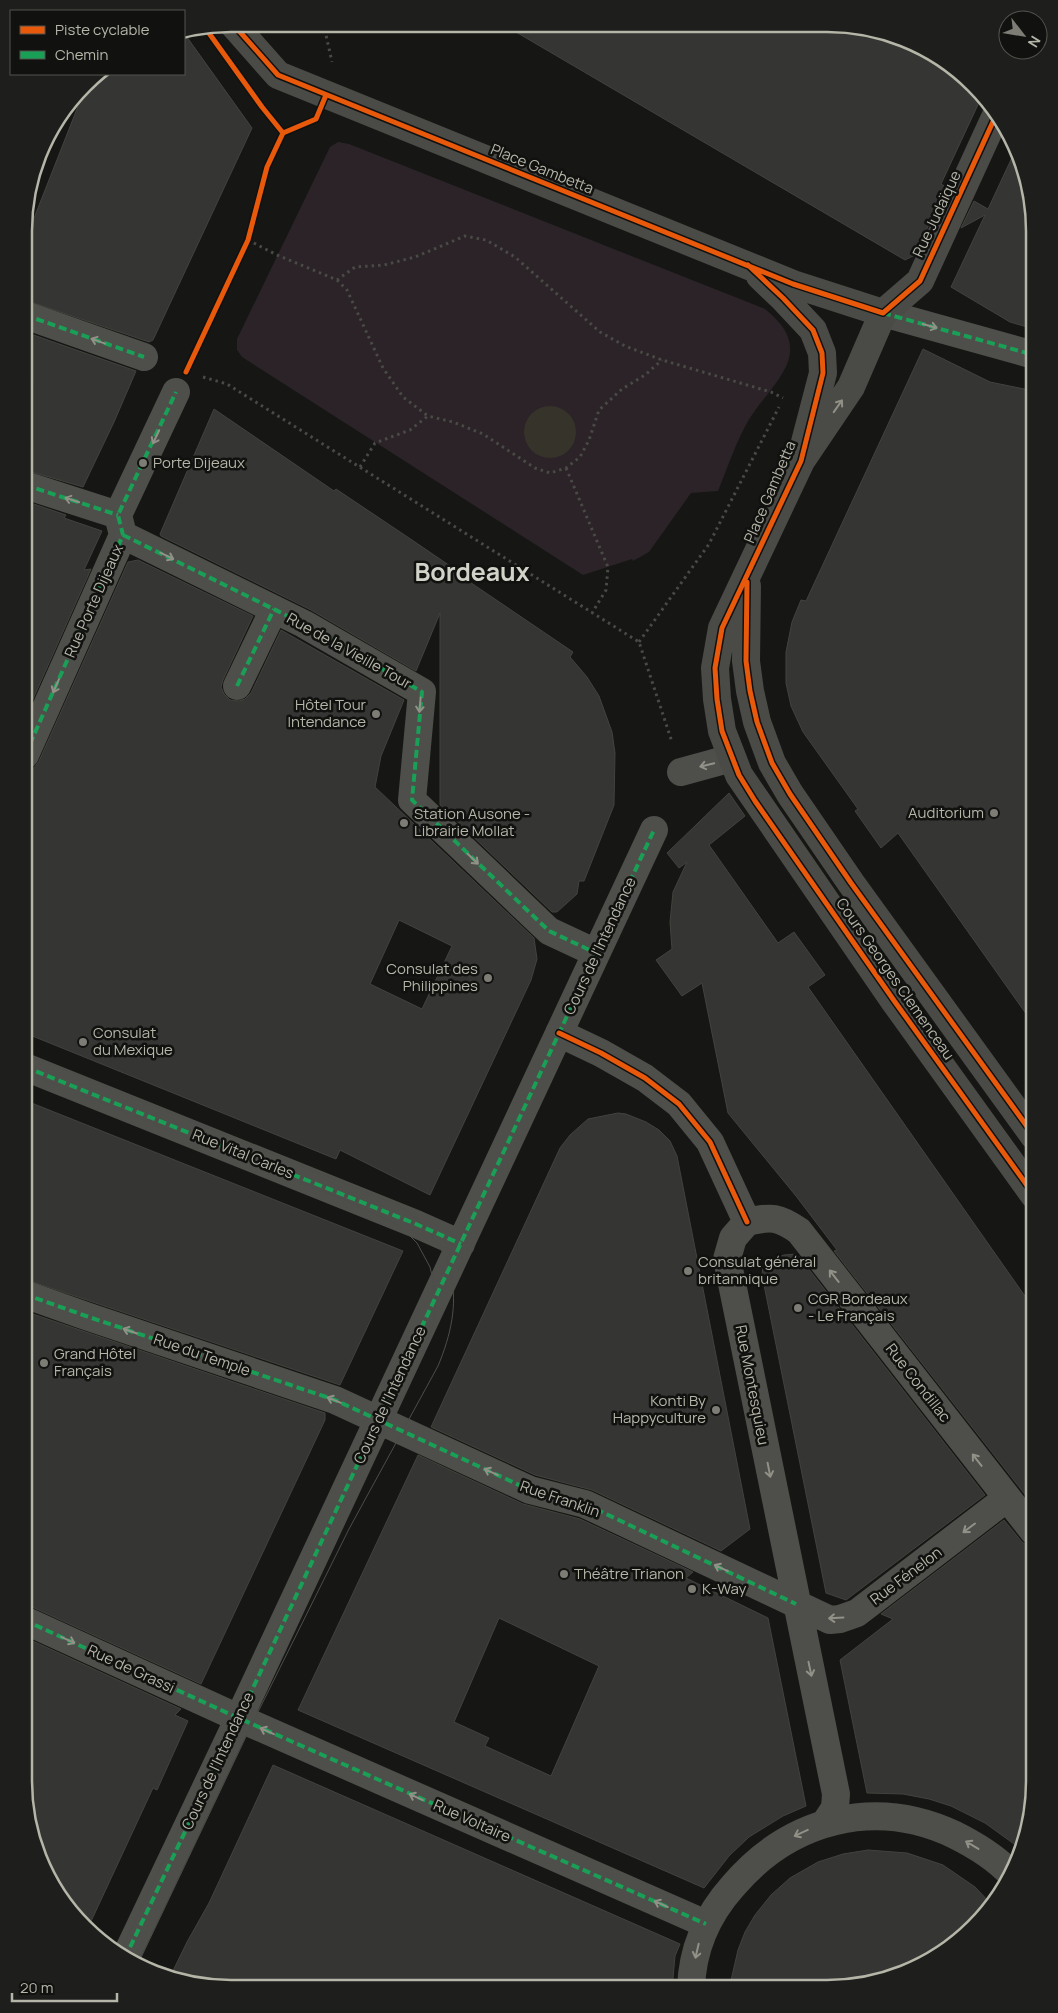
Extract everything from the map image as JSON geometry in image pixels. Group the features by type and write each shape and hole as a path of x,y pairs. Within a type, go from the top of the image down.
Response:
{"main road":[{"name":"Place Gambetta","path":"239,32 278,76 794,284 883,313 851,388 801,461 722,628 715,668 717,700 722,731 736,767"},
{"name":"Rue Judaïque","path":"883,313 920,281 993,122"},
{"name":"Place Gambetta","path":"748,265 813,330 822,353 823,373 801,461"},
{"name":"Place Gambetta","path":"747,577 746,661 757,722 772,763"},
{"name":"Cours Georges Clemenceau","path":"772,763 790,794 851,883 1026,1125"},
{"name":"Cours Georges Clemenceau","path":"736,767 755,801 894,1002 1026,1184"}],"street":[{"path":"883,313 1026,353"},
{"path":"32,317 144,357"},
{"name":"Rue Porte Dijeaux","path":"32,738 181,382"},
{"name":"Rue de la Vieille Tour","path":"32,488 121,525 304,624 422,692 412,800 549,931 596,953"},
{"path":"237,686 274,609"},
{"path":"681,772 736,767"},
{"name":"Cours de l'Intendance","path":"128,1952 654,830"},
{"path":"559,1033 602,1053 645,1078 679,1104 710,1142 747,1222"},
{"name":"Rue Vital Carles","path":"32,1069 416,1224 461,1244"},
{"name":"Rue Condillac","path":"747,1222 767,1217 785,1221 799,1231 1026,1522"},
{"name":"Rue Montesquieu","path":"747,1222 733,1238 727,1259 836,1794 835,1808 826,1823"},
{"name":"Rue du Temple","path":"32,1297 335,1400 378,1420"},
{"name":"Rue Franklin","path":"378,1420 530,1490 585,1504 796,1604"},
{"name":"Rue Fénelon","path":"796,1604 830,1620 840,1619 857,1613 1007,1498"},
{"name":"Rue de Grassi","path":"32,1624 239,1718"},
{"name":"Rue Voltaire","path":"239,1718 706,1924"},
{"path":"693,1980 696,1950 706,1924 721,1899 744,1872 769,1850 799,1833 826,1823 866,1816 902,1818 937,1826 974,1844 1005,1869"}],"path":[{"path":"181,382 248,240 267,167 283,133 316,119 326,95"},
{"path":"278,126 283,133"},
{"path":"337,280 355,267 392,263 415,257 465,236 486,240 515,257 600,332 625,346 662,360 771,392 783,398 709,544 639,642"},
{"path":"248,240 277,255 337,280 347,290 383,368 403,397 428,416 454,422 483,434 536,468 550,473 566,468 580,458 589,440 599,410 622,389 645,375 662,360"},
{"path":"202,377 226,384 639,642 681,772"},
{"path":"360,467 375,443 410,430 428,416"},
{"path":"566,468 608,567 606,590 592,613"}],"shaded area":[{"path":"338,142 349,144 765,309 781,325 789,339 790,353 779,379 748,421 718,491 691,493 649,552 633,561 632,559 583,575 242,357 237,350 237,339 330,147"},
{"path":"545,406 555,406 569,413 576,427 576,437 569,451 555,458 545,458 535,454 528,447 524,437 524,427 528,417 535,410"}],"building":[{"path":"516,32 827,32 853,34 878,39 926,59 958,82 979,103 941,184 946,187 915,255 905,260"},
{"path":"187,37 252,128 153,340 149,342 32,302 33,221 82,100 109,75 185,75 185,38"},
{"path":"1012,159 1019,180 1024,205 1026,231 1026,327 1010,322 951,287 985,215 961,228 974,201 988,209"},
{"path":"32,334 136,371 83,487 32,472"},
{"path":"923,349 990,382 1026,389 1026,1014 898,833 881,848 855,811 858,809 803,732 791,706 786,683 786,652 792,622 801,600 806,601"},
{"path":"214,409 334,491 336,489 412,540 453,568 452,570 573,652 570,657 587,677 599,696 612,732 615,753 614,805 584,881 579,881 577,894 557,912 552,912 440,805 440,613 416,671 311,610 161,536 160,534"},
{"path":"32,503 66,515 64,518 102,531 84,570 91,569 32,701"},
{"path":"138,560 253,616 221,687 224,694 230,700 239,701 245,699 251,693 281,630 404,700 381,756 375,787 534,938 537,959 531,980 430,1195 340,1150 336,1159 32,1036 32,768 39,761 128,562","holes":["399,920 452,946 422,1009 370,984"]},
{"path":"729,793 745,816 709,845 778,943 794,932 825,975 808,987 1026,1298 1026,1496 834,1251 837,1250 796,1196 728,1113 702,983 682,996 656,960 672,949 670,922 673,892 687,862 679,868 667,853"},
{"path":"32,1103 403,1251 340,1385 32,1282"},
{"path":"618,1113 646,1122 659,1130 670,1141 677,1156 750,1529 721,1551 592,1490 535,1475 431,1427 560,1148 570,1135 588,1119"},
{"path":"797,1254 985,1495 846,1600 826,1593 762,1275 763,1266 773,1258"},
{"path":"32,1314 325,1413 325,1420 201,1684 32,1607"},
{"path":"418,1455 523,1504 580,1519 693,1572 686,1578 768,1618 806,1806 783,1816 749,1837 729,1856 704,1888 298,1710","holes":["499,1618 599,1666 551,1776 485,1746 489,1738 454,1722"]},
{"path":"1004,1520 1026,1545 1026,1782 1022,1821 1015,1845 985,1823 951,1806 903,1794 867,1793 840,1660 893,1619 881,1614"},
{"path":"32,1641 181,1709 175,1715 188,1721 157,1790 153,1788 91,1922 74,1903 53,1870 43,1846 36,1821 32,1782"},
{"path":"273,1765 680,1944 675,1956 673,1980 218,1980 192,1977 173,1972 209,1903"},
{"path":"868,1850 907,1853 943,1865 975,1887 987,1899 976,1913 948,1939 915,1960 891,1970 866,1977 840,1980 731,1980 738,1950 745,1932 755,1915 771,1895 790,1878 818,1862 843,1854"}],"tram line":[{"path":"32,1057 398,1205 419,1221 434,1238 445,1257 451,1277 454,1298 447,1342 438,1366 349,1529 252,1724 140,1959"},
{"path":"32,1075 347,1201 390,1221 403,1229 417,1243 430,1267 436,1297 434,1323 418,1366 388,1425 333,1521 247,1687 122,1948"}],"marked path":[{"path":"883,313 1026,353"},
{"path":"32,317 144,357"},
{"path":"32,739 123,535 118,515 176,392"},
{"path":"32,487 118,515"},
{"path":"123,535 304,624 422,692 412,800 549,931 596,953"},
{"path":"237,686 274,609"},
{"path":"128,1952 654,830"},
{"path":"32,1070 416,1224 461,1244"},
{"path":"32,1297 335,1400 530,1490 585,1504 796,1604"},
{"path":"32,1624 234,1716 706,1924"}],"cycle path":[{"path":"240,32 278,75 793,284 883,313 920,281 993,122"},
{"path":"209,34 283,133"},
{"path":"186,372 248,240 267,167 283,133 316,119 326,95"},
{"path":"748,265 813,330 822,353 823,373 801,461 722,628 715,668 722,731 739,775 755,801 895,1002 1026,1184"},
{"path":"747,582 746,661 750,691 757,722 772,763 790,794 851,883 1026,1125"},
{"path":"559,1033 601,1053 645,1078 679,1104 710,1142 747,1222"}],"place":[{"name":"Porte Dijeaux","path":"143,463"},
{"name":"Hôtel Tour Intendance","path":"376,714"},
{"name":"Auditorium","path":"994,813"},
{"name":"Station Ausone - Librairie Mollat","path":"404,823"},
{"name":"Consulat des Philippines","path":"488,978"},
{"name":"Consulat du Mexique","path":"83,1042"},
{"name":"Consulat général britannique","path":"688,1271"},
{"name":"CGR Bordeaux - Le Français","path":"798,1308"},
{"name":"Grand Hôtel Français","path":"44,1363"},
{"name":"Konti By Happyculture","path":"716,1410"},
{"name":"Théâtre Trianon","path":"564,1574"},
{"name":"K-Way","path":"692,1589"}],"district":[{"name":"Bordeaux","path":"472,572"}]}
